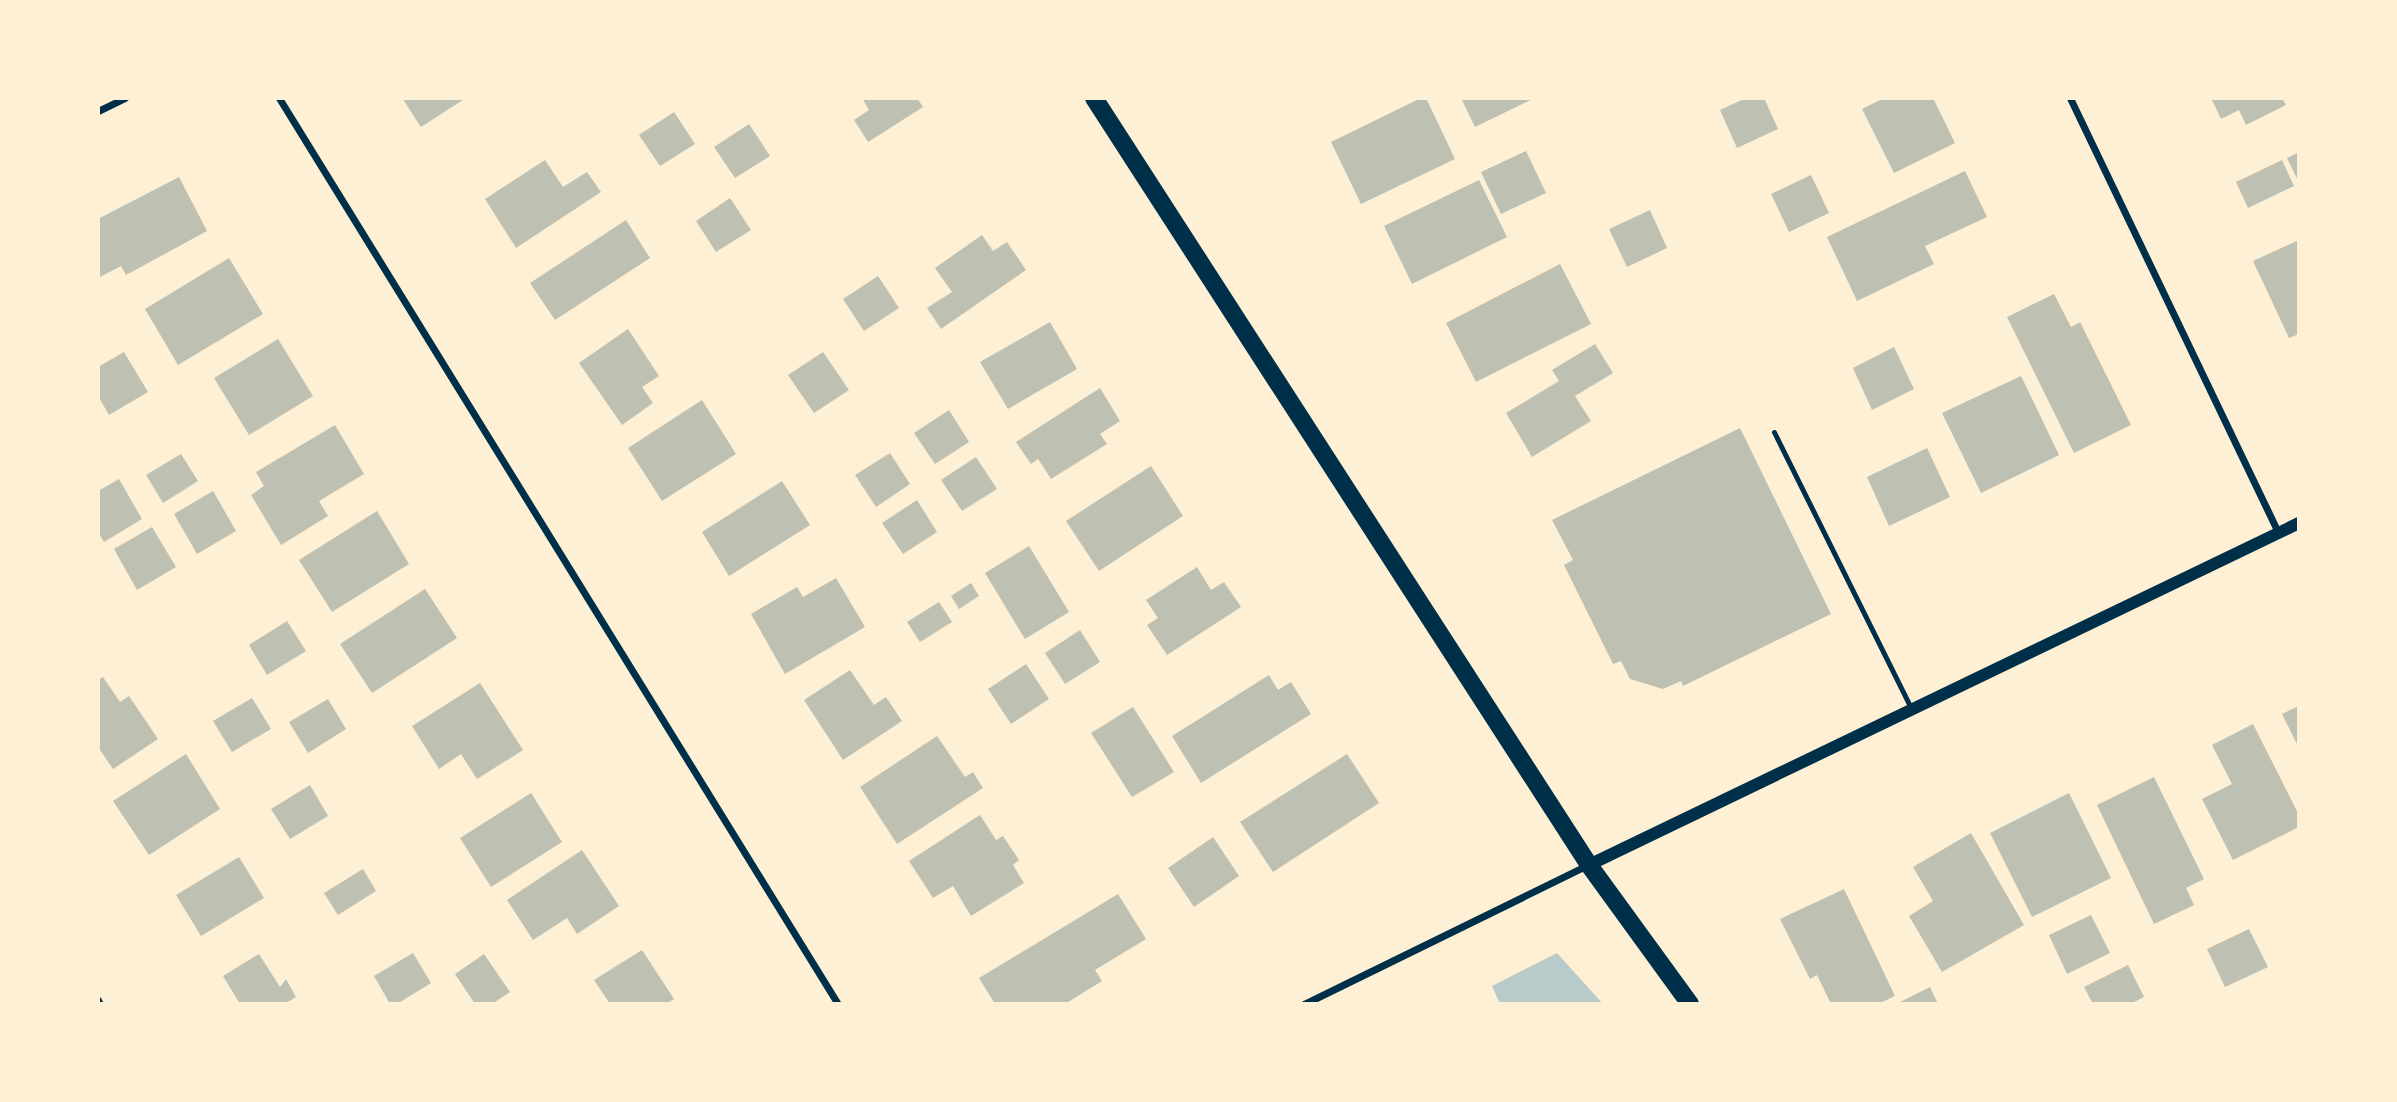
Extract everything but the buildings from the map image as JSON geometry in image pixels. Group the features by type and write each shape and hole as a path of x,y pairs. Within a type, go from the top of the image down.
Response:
{"main road":[{"path":"1094,98 1589,865 1690,1004"}],"street":[{"path":"98,111 125,98"},
{"path":"279,98 838,1004"},
{"path":"2070,98 2278,533"},
{"path":"1304,1004 1911,708 2299,523"}],"lane":[{"path":"1774,432 1911,708"}],"shaded area":[{"path":"1557,953 1603,1004 1500,1004 1492,986"}]}
